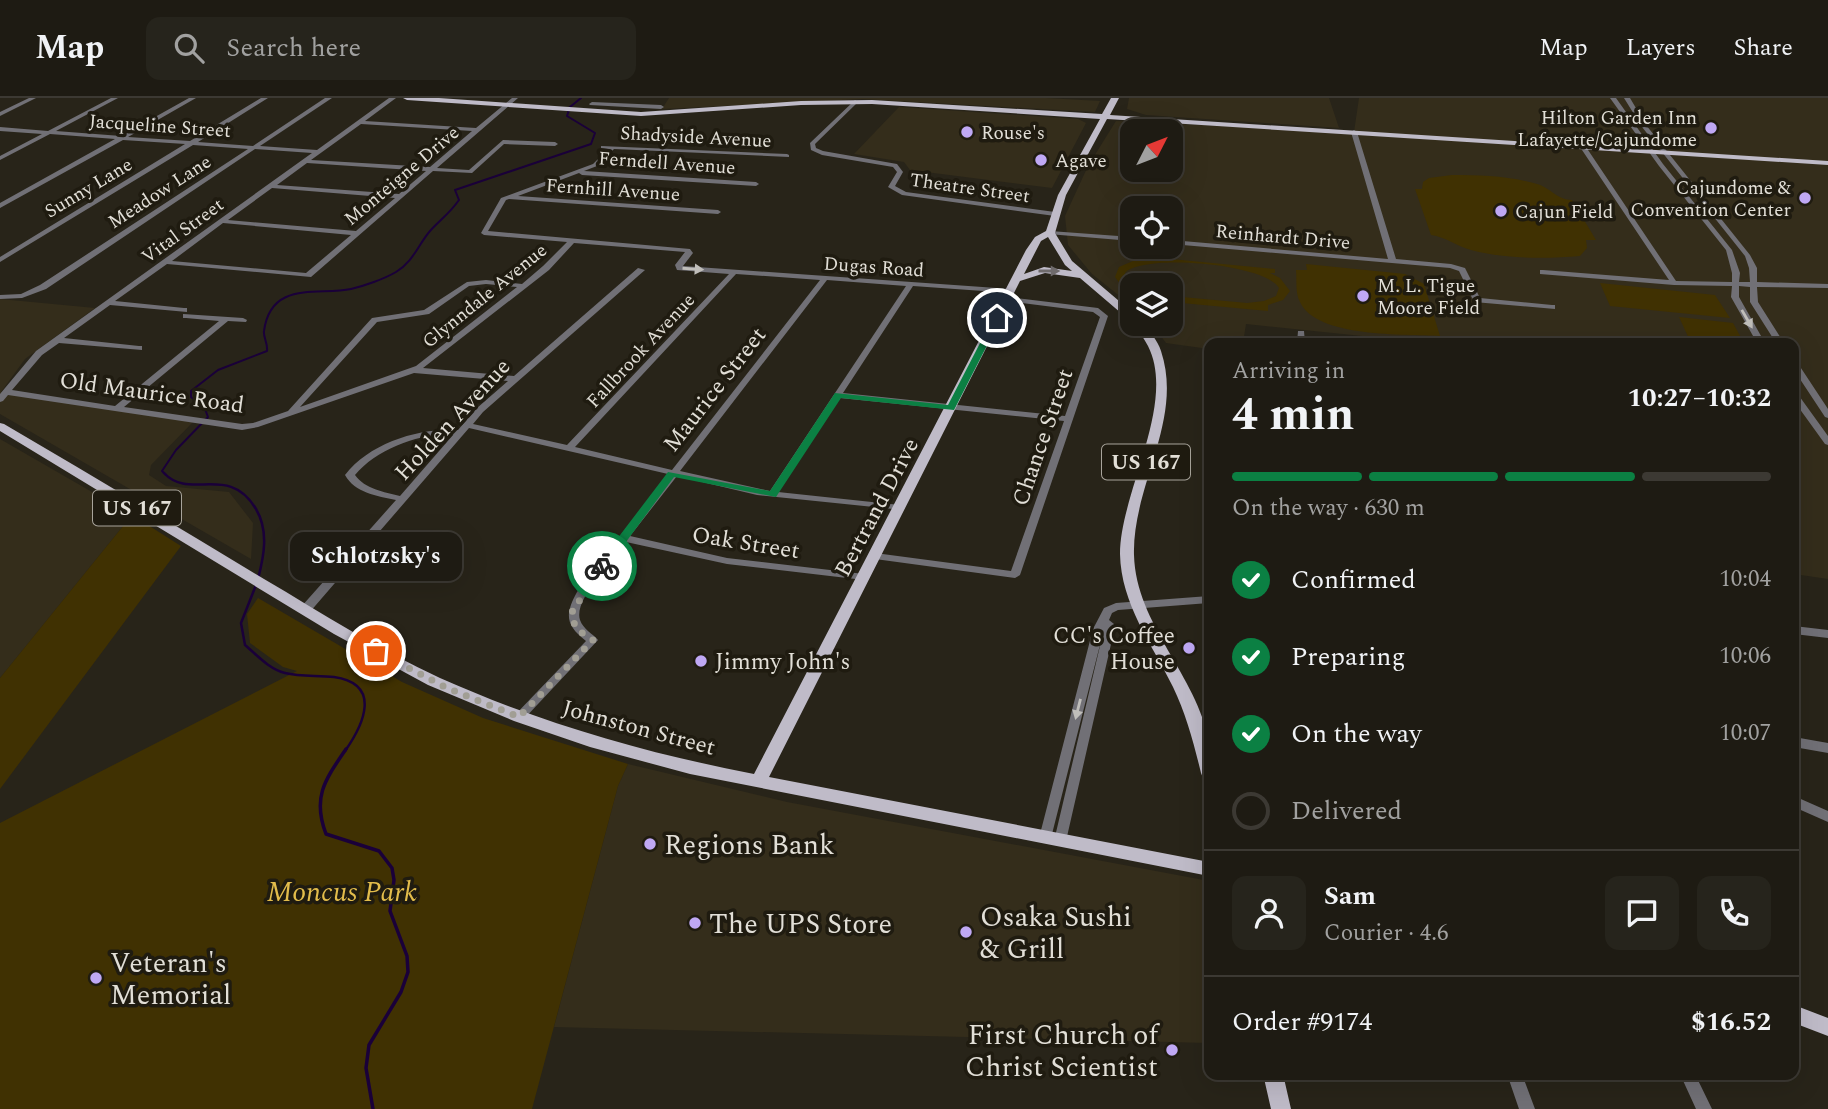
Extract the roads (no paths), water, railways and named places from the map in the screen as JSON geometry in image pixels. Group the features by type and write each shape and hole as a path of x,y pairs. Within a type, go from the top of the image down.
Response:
{"main road":[{"path":"407,98 584,111 855,102 1134,119"},
{"path":"1116,98 1126,110 1158,119"},
{"name":"Bertrand Drive","path":"1031,250 1033,239 1051,214 1116,98"},
{"path":"1183,122 1828,163"},
{"name":"Bertrand Drive","path":"758,783 1031,250 1038,239 1051,233 1051,214"},
{"path":"1051,233 1060,254 1120,307"},
{"path":"1012,290 1044,270 1082,275"},
{"name":"US 167","path":"1148,336 1157,349 1163,378 1126,549 1128,575 1137,605 1186,699 1204,758"},
{"name":"Johnston Street","path":"1,427 306,610 433,681 519,717 603,745 758,783 1204,868"},
{"path":"1799,1016 1828,1027"},
{"path":"1274,1080 1281,1109"}],"street":[{"path":"0,114 33,98"},
{"path":"0,206 194,98"},
{"name":"Sunny Lane","path":"0,260 265,98"},
{"name":"Meadow Lane","path":"2,299 25,295 43,287 329,98"},
{"name":"Vital Street","path":"4,392 30,361 57,340 393,98"},
{"name":"Monteigne Drive","path":"165,262 307,275 515,98"},
{"path":"592,104 659,110 666,98"},
{"path":"1613,98 1732,255 1741,309 1758,338"},
{"path":"1627,98 1665,152 1743,249 1753,268 1754,302 1777,338"},
{"path":"4,153 110,99"},
{"name":"Theatre Street","path":"855,102 818,136 812,144 813,149 895,165 900,172 891,187 901,194 1051,214"},
{"path":"359,122 478,130"},
{"name":"Jacqueline Street","path":"0,130 317,152"},
{"name":"Reinhardt Drive","path":"1354,132 1392,262"},
{"path":"305,160 470,172 503,142 555,144"},
{"name":"Shadyside Avenue","path":"603,147 787,156"},
{"path":"506,197 598,163 612,147"},
{"path":"1583,147 1674,283"},
{"name":"Ferndell Avenue","path":"576,172 756,184"},
{"path":"269,186 400,197"},
{"name":"Fernhill Avenue","path":"506,197 718,212"},
{"name":"Glynndale Avenue","path":"506,197 484,231 485,234 572,241"},
{"path":"1702,216 1733,247 1743,249"},
{"path":"221,221 357,233"},
{"path":"1051,233 1120,238"},
{"name":"Glynndale Avenue","path":"414,370 524,286 572,241"},
{"name":"Dugas Road","path":"572,241 685,249 689,253 679,268 1012,290 1102,312"},
{"name":"Reinhardt Drive","path":"1183,243 1458,268 1463,273 1473,297 1482,301 1552,307"},
{"name":"Holden Avenue","path":"306,610 463,429 514,379 641,270"},
{"name":"Fallbrook Avenue","path":"569,449 734,272"},
{"path":"1543,272 1674,283 1828,286"},
{"name":"Maurice Street","path":"519,717 593,640 575,626 573,607 672,474 825,278"},
{"path":"290,412 372,322 426,312 467,284 486,282 524,286"},
{"path":"772,494 911,284"},
{"path":"108,303 243,320"},
{"name":"Chance Street","path":"875,556 1014,575 1104,316 1102,312"},
{"path":"117,408 226,319"},
{"path":"57,340 139,348"},
{"path":"414,370 514,379"},
{"name":"Old Maurice Road","path":"4,392 248,426 414,370"},
{"path":"1799,372 1828,415"},
{"path":"838,395 1068,419"},
{"path":"1799,402 1828,442"},
{"path":"402,499 359,486 350,475 369,459 406,440 463,429 569,449 672,474 772,494 900,508"},
{"name":"Oak Street","path":"624,538 727,561 864,577"},
{"path":"1053,839 1090,687 1098,629 1103,621 1111,609 1204,599"},
{"path":"1799,631 1828,634"},
{"path":"1799,742 1828,748"},
{"path":"1799,803 1828,817"},
{"path":"1516,1080 1527,1109"},
{"path":"1690,1080 1704,1109"}],"waterway":[{"path":"164,473 162,471 176,450 208,417 205,409 191,397 191,391 218,370 267,351 264,331 268,315 276,304 286,297 351,289 391,275 407,263 430,231 456,205 459,200 455,190 591,144 595,133 567,116 570,107 581,98"},
{"path":"164,473 174,481 222,485 245,495 256,509 263,526 263,553 258,579"},
{"path":"256,585 241,623 245,645 279,671 349,681 359,688 364,696 363,718 345,751"},
{"path":"346,749 323,789 320,809 322,821 326,834 379,851 392,868 394,880 390,911 407,956 408,972 401,992 369,1045 366,1068 373,1109"}],"place":[{"name":"Hilton Garden Inn Lafayette/Cajundome","path":"1711,128"},
{"name":"Rouse's","path":"967,132"},
{"name":"Agave","path":"1041,160"},
{"name":"Cajundome & Convention Center","path":"1805,198"},
{"name":"Cajun Field","path":"1501,211"},
{"name":"M. L. Tigue Moore Field","path":"1363,296"},
{"name":"CC's Coffee House","path":"1189,648"},
{"name":"Schlotzsky's","path":"376,651"},
{"name":"Jimmy John's","path":"701,661"},
{"name":"Regions Bank","path":"650,844"},
{"name":"The UPS Store","path":"695,923"},
{"name":"Osaka Sushi & Grill","path":"966,932"},
{"name":"Veteran's Memorial","path":"96,978"},
{"name":"First Church of Christ Scientist","path":"1172,1050"}],"park label":[{"name":"Moncus Park","path":"342,891"}]}
